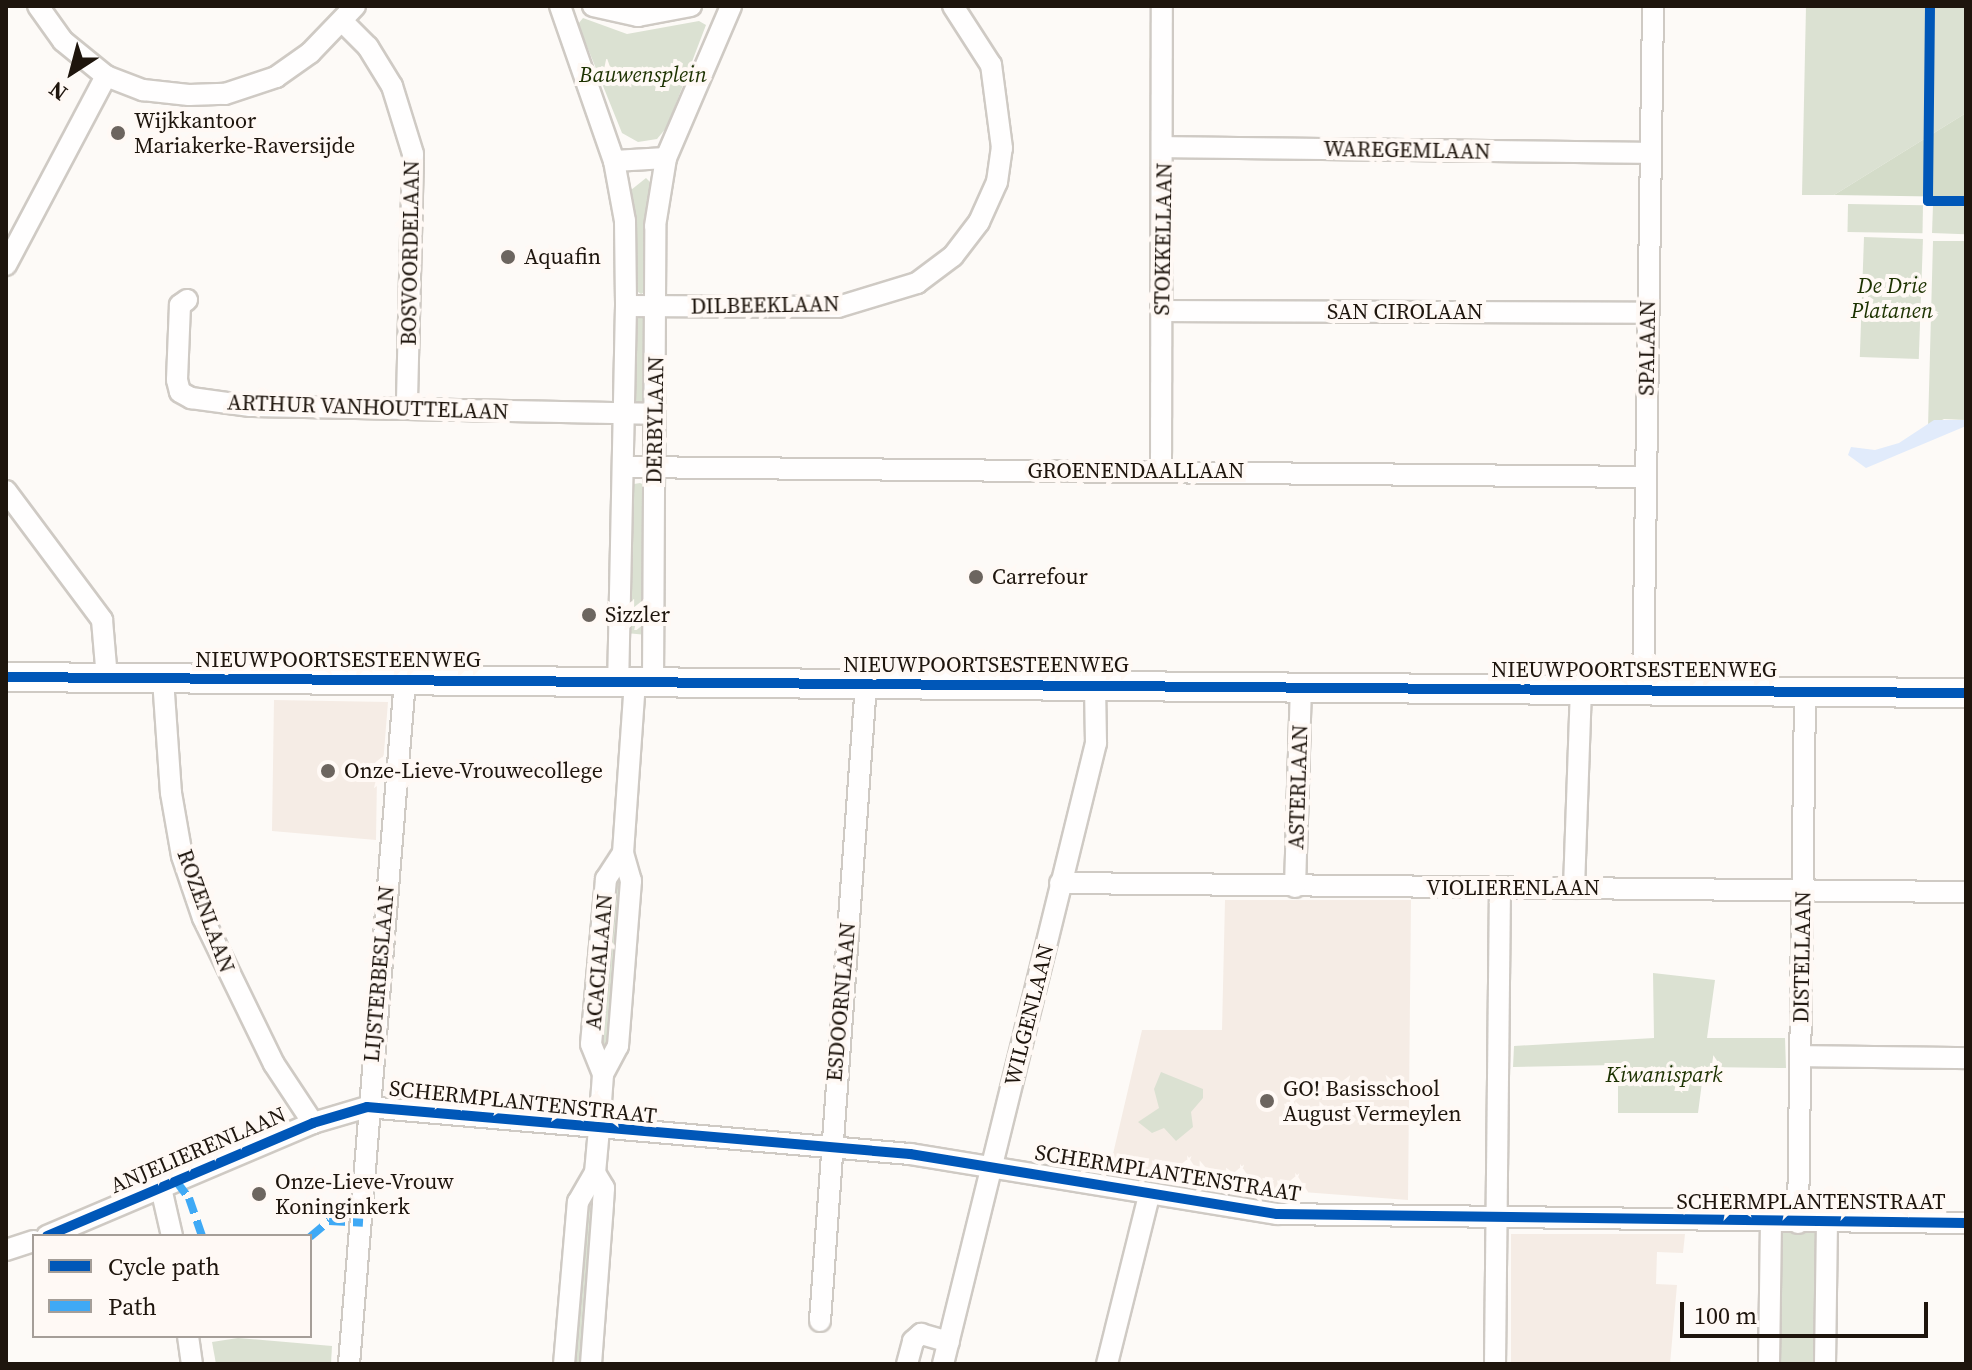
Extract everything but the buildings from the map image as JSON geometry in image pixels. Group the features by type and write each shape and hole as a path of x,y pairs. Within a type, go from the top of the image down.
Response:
{"main road":[{"name":"NIEUWPOORTSESTEENWEG","path":"6,677 1966,693"}],"street":[{"path":"38,6 63,41 106,76 143,90 225,94 276,77 350,14"},
{"path":"560,6 614,161 666,158 731,6"},
{"path":"593,6 638,16 691,6"},
{"name":"DILBEEKLAAN","path":"626,306 838,307 917,283 953,256 979,222 997,182 1002,148 991,65 953,6"},
{"name":"STOKKELLAAN","path":"1161,471 1162,6"},
{"name":"SPALAAN","path":"1643,690 1653,6"},
{"name":"BOSVOORDELAAN","path":"350,14 392,86 413,154 407,406"},
{"path":"6,265 106,76"},
{"name":"WAREGEMLAAN","path":"1164,147 1649,153"},
{"name":"DERBYLAAN","path":"635,682 654,467 655,226 666,158"},
{"name":"DERBYLAAN","path":"614,161 625,221 625,467 635,682"},
{"name":"ARTHUR VANHOUTTELAAN","path":"187,300 180,305 177,380 180,392 191,398 250,406 407,406 654,414"},
{"name":"SAN CIROLAAN","path":"1162,311 1647,313"},
{"name":"GROENENDAALLAAN","path":"625,467 1646,477"},
{"path":"6,491 102,620 107,678"},
{"name":"ROZENLAAN","path":"163,679 171,793 191,881 240,1000 313,1123"},
{"name":"LIJSTERBESLAAN","path":"349,1364 367,1107 405,680"},
{"name":"ACACIALAAN","path":"564,1364 578,1202 595,1173 603,1074 618,1046 631,881 623,853 635,682"},
{"name":"ESDOORNLAAN","path":"820,1321 829,1147 866,684"},
{"name":"WILGENLAAN","path":"943,1364 1096,743 1095,686"},
{"name":"ASTERLAAN","path":"1295,887 1301,688"},
{"path":"1574,888 1581,690"},
{"name":"DISTELLAAN","path":"1798,1223 1805,692"},
{"name":"VIOLIERENLAAN","path":"1060,883 1500,890 1966,892"},
{"path":"1495,1364 1500,890"},
{"path":"1801,1056 1966,1058"},
{"name":"ANJELIERENLAAN","path":"52,1234 313,1123 367,1107"},
{"name":"SCHERMPLANTENSTRAAT","path":"367,1107 829,1147 992,1166 1149,1195 1277,1214 1771,1223 1966,1223"},
{"name":"ACACIALAAN","path":"591,1364 604,1188 595,1173"},
{"path":"161,1188 172,1234"},
{"path":"1107,1364 1149,1195"},
{"path":"1769,1364 1771,1223"},
{"path":"1825,1364 1827,1223"},
{"path":"6,1250 32,1242"},
{"path":"907,1364 913,1341 921,1334 949,1342"},
{"path":"188,1338 192,1364"}],"shaded area":[{"name":"Onze-Lieve-Vrouwecollege","path":"274,700 388,702 382,777 377,777 376,840 272,831"},
{"name":"GO! Basisschool August Vermeylen","path":"1225,900 1411,900 1408,1200 1197,1184 1109,1171 1142,1030 1222,1030"},
{"path":"1511,1234 1685,1234 1683,1253 1657,1252 1656,1284 1677,1285 1670,1364 1511,1364"}],"green space":[{"path":"1806,6 1966,6 1966,113 1834,195 1802,195"},
{"name":"Bauwensplein","path":"583,18 627,34 699,21 706,25 667,127 657,139 638,142 622,133 578,24"},
{"path":"1966,113 1966,197 1834,195"},
{"path":"646,178 652,184 645,292 641,294 631,287 631,190"},
{"path":"1848,204 1923,205 1922,233 1848,232"},
{"path":"1933,205 1966,206 1965,234 1932,233"},
{"name":"De Drie Platanen","path":"1864,237 1923,239 1919,359 1860,357"},
{"name":"De Drie Platanen","path":"1933,241 1966,241 1966,420 1944,419 1928,427"},
{"path":"636,316 645,316 644,402 637,405 633,403"},
{"path":"634,484 645,485 647,635 626,633 628,520"},
{"path":"623,868 612,1047 599,1054 614,878"},
{"name":"Kiwanispark","path":"1653,973 1715,980 1707,1038 1785,1038 1786,1068 1704,1067 1698,1113 1618,1113 1618,1065 1513,1067 1514,1046 1654,1038"},
{"path":"1161,1072 1203,1089 1203,1098 1191,1112 1193,1127 1176,1141 1164,1128 1152,1133 1138,1122 1159,1108 1154,1089"},
{"path":"594,1191 585,1364 571,1364 584,1207"},
{"path":"1789,1228 1817,1233 1821,1364 1775,1364 1778,1234"},
{"path":"238,1338 332,1346 331,1364 216,1364 212,1342"}],"water":[{"path":"1934,420 1966,420 1966,426 1866,468 1848,455 1851,447 1875,450 1899,443"}],"marked path":[{"path":"176,1181 189,1198 201,1234"},
{"path":"312,1235 329,1221 363,1223"}],"cycle path":[{"path":"1930,6 1928,201 1966,201"},
{"path":"6,677 1966,693"},
{"path":"52,1234 313,1123 367,1107 910,1154 1277,1214 1966,1223"}],"place":[{"name":"Wijkkantoor Mariakerke-Raversijde","path":"118,133"},
{"name":"Aquafin","path":"508,257"},
{"name":"Carrefour","path":"976,577"},
{"name":"Sizzler","path":"589,615"},
{"name":"Onze-Lieve-Vrouwecollege","path":"328,771"},
{"name":"GO! Basisschool August Vermeylen","path":"1267,1101"},
{"name":"Onze-Lieve-Vrouw Koninginkerk","path":"259,1194"}]}
